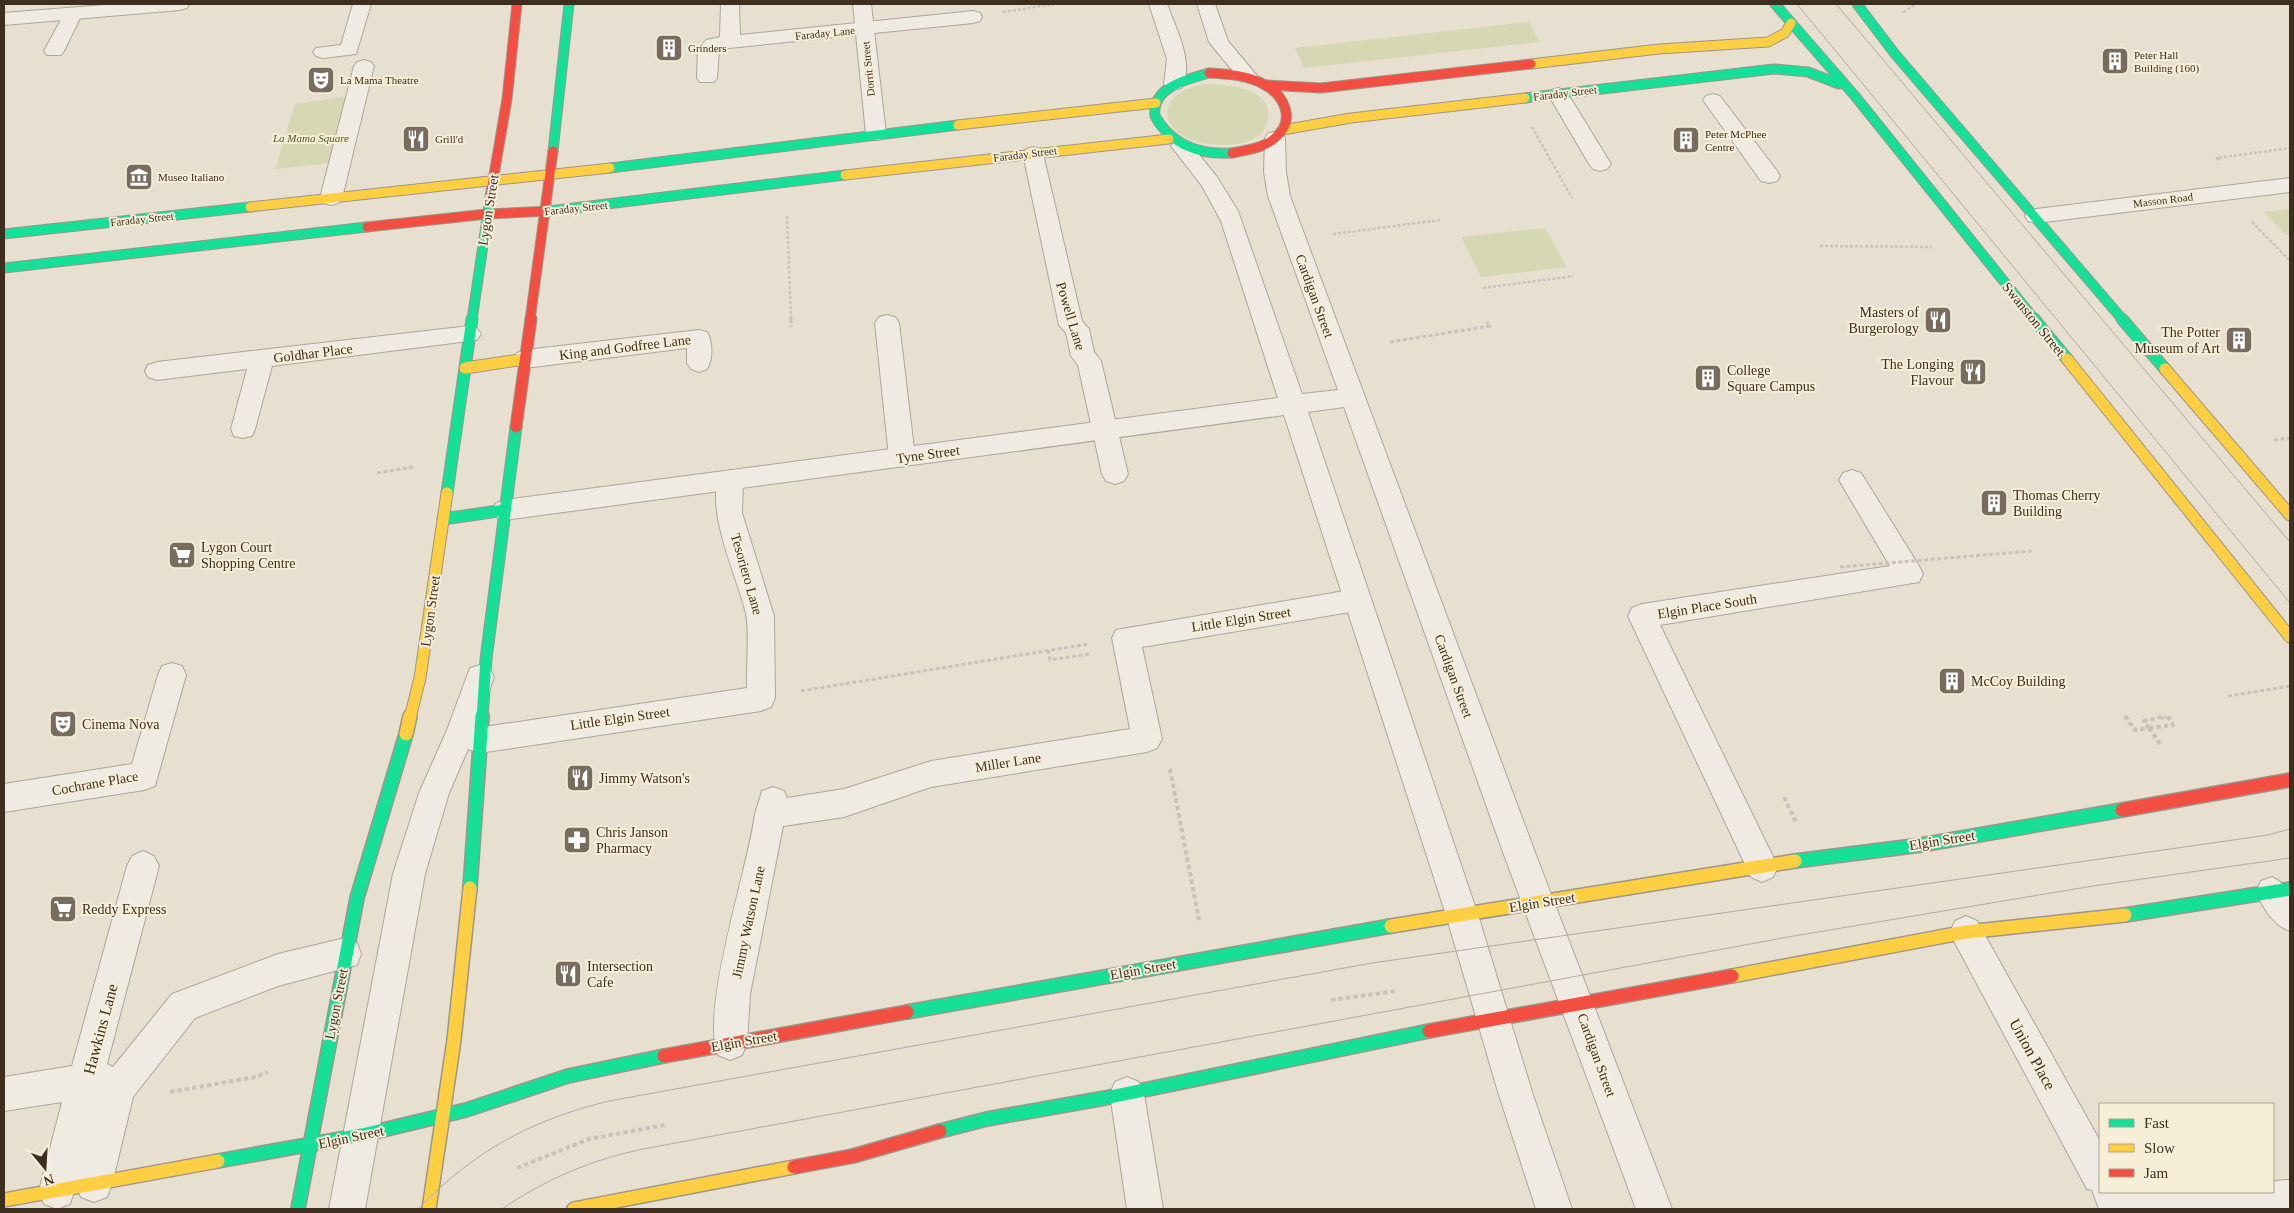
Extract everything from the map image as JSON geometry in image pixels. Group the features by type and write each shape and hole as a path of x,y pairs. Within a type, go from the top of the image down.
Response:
{"street":[{"path":"4,19 73,14 111,7 180,4"},
{"path":"323,52 349,50 362,4"},
{"name":"Lygon Street","path":"298,1209 312,1145 345,954 370,847 412,714 420,678 486,214 507,99 516,4"},
{"path":"430,1209 469,910 479,740 486,659 549,174 569,4"},
{"path":"730,4 730,43"},
{"name":"Dorrit Street","path":"862,4 877,139"},
{"path":"1158,4 1177,59 1174,84"},
{"path":"1206,4 1219,42 1248,77"},
{"name":"Swanston Street","path":"1775,4 1845,86 2290,637"},
{"path":"1857,4 1895,54 2036,216 2290,515"},
{"path":"54,51 73,14"},
{"name":"Faraday Lane","path":"707,78 708,50 713,44 973,17"},
{"path":"1266,85 1321,88 1659,49 1768,42 1783,35 1789,30 1791,24"},
{"path":"331,198 364,66"},
{"name":"Faraday Street","path":"1279,134 1350,118 1792,68 1812,72 1845,86"},
{"path":"1175,142 1206,153 1242,153 1261,147 1279,134 1287,118 1286,106 1279,94 1266,85 1248,77 1229,73 1209,73 1190,77 1174,84 1163,92 1156,103 1154,115 1158,127 1200,168 1223,202 1232,221 1294,404 1356,600 1462,915 1495,1019 1516,1095 1554,1209"},
{"path":"1558,94 1600,164"},
{"path":"1713,100 1769,176"},
{"name":"Faraday Street","path":"4,234 279,208 331,198 549,174 644,169 1156,103"},
{"name":"Cardigan Street","path":"1279,134 1275,172 1279,196 1351,397 1654,1209"},
{"name":"Faraday Street","path":"4,268 271,234 486,214 543,212 642,196 880,166 1175,142"},
{"name":"Powell Lane","path":"1032,154 1071,325 1077,328 1083,356 1089,361 1115,474"},
{"name":"Masson Road","path":"2036,216 2290,185"},
{"path":"887,323 902,457"},
{"name":"Goldhar Place","path":"157,371 469,334"},
{"name":"King and Godfree Lane","path":"525,359 700,338 700,363"},
{"path":"243,429 262,359"},
{"path":"465,368 525,359"},
{"name":"Tyne Street","path":"505,510 1351,397"},
{"name":"Tesoriero Lane","path":"730,480 729,513 760,616 761,698"},
{"name":"Elgin Place South","path":"1762,867 1642,616 1909,574 1852,480"},
{"path":"443,519 505,510"},
{"name":"Little Elgin Street","path":"1126,638 1356,600"},
{"path":"1126,638 1147,739"},
{"path":"347,1209 362,1135 408,874 429,807 462,730 486,659"},
{"name":"Cochrane Place","path":"4,798 144,776 172,675"},
{"name":"Little Elgin Street","path":"479,740 761,698"},
{"name":"Miller Lane","path":"772,808 844,803 931,774 1147,739"},
{"name":"Elgin Street","path":"4,1200 362,1135 443,1116 593,1070 730,1043 1206,958 1538,902 1762,867 1921,845 2290,780"},
{"name":"Jimmy Watson Lane","path":"730,1043 733,994 772,808"},
{"name":"Hawkins Lane","path":"57,1191 111,1081 143,866"},
{"path":"574,1209 853,1156 977,1120 1127,1094 1357,1044 1740,976 1966,932 2092,920 2281,891 2290,916"},
{"name":"Union Place","path":"1966,932 2099,1174"},
{"path":"94,1184 111,1081 184,1006 278,970 345,954"},
{"path":"4,1094 111,1081"},
{"path":"1127,1094 1145,1209"},
{"path":"2110,1193 2119,1209"},
{"path":"2133,1209 2290,1198"}],"path":[{"path":"973,17 1054,4"},
{"path":"1899,15 1916,4"},
{"path":"1537,136 1572,198"},
{"path":"2223,193 2290,261"},
{"path":"788,218 791,327"},
{"path":"1333,234 1441,220"},
{"path":"1820,246 1940,247"},
{"path":"1483,288 1573,276"},
{"path":"1390,342 1490,326 1487,322"},
{"path":"1840,566 2032,551"},
{"path":"1048,650 1050,660 1102,652 1126,638"},
{"path":"814,689 1070,646"},
{"path":"2228,696 2290,686"},
{"path":"2125,716 2135,730 2145,729 2154,728 2173,725 2168,716 2144,721 2150,729 2161,745"},
{"path":"1147,739 1169,763 1206,958"},
{"path":"1331,1000 1397,991"},
{"path":"517,1168 589,1139 665,1124"}],"green space":[{"path":"1529,22 1540,42 1304,68 1295,48"},
{"path":"1207,84 1237,87 1257,95 1264,101 1268,109 1268,120 1263,131 1255,138 1243,143 1216,145 1191,139 1175,131 1171,126 1168,115 1168,109 1173,99 1185,90"},
{"name":"La Mama Square","path":"348,96 329,163 275,169 295,104"},
{"path":"2290,209 2290,235 2286,235 2263,212"},
{"path":"1545,228 1567,267 1481,277 1461,237"}],"tram line":[{"path":"1797,4 2290,603"},
{"path":"1836,4 2290,542"},
{"path":"418,1209 460,1170 505,1140 554,1118 609,1101 1372,963 2268,835 2290,829"},
{"path":"502,1209 535,1189 570,1172 605,1159 643,1149 1788,937 2093,886 2290,858"}],"traffic: fast":[{"path":"553,151 569,4"},
{"path":"1775,4 1855,96 2067,359"},
{"path":"1857,4 1895,54 2165,369"},
{"path":"1525,98 1774,69 1808,72 1839,84"},
{"path":"1209,73 1171,87 1156,102 1155,116 1168,135 1187,147 1209,153 1232,153"},
{"path":"610,168 958,125"},
{"path":"549,211 845,175"},
{"path":"447,493 490,198"},
{"path":"4,234 250,207"},
{"path":"4,268 367,227"},
{"path":"470,888 486,659 516,427"},
{"path":"443,519 505,510"},
{"path":"298,1209 357,898 406,734"},
{"path":"1795,861 1921,845 2122,810"},
{"path":"2125,915 2290,889"},
{"path":"907,1012 1391,926"},
{"path":"940,1131 987,1119 1105,1098 1429,1031"},
{"path":"218,1161 362,1135 466,1110 568,1076 664,1056"}],"traffic: slow":[{"path":"1531,64 1659,49 1768,42 1785,33 1791,23"},
{"path":"1282,130 1351,118 1525,98"},
{"path":"958,125 1156,103"},
{"path":"845,175 1169,139"},
{"path":"250,207 610,168"},
{"path":"465,368 525,359"},
{"path":"2067,359 2290,637"},
{"path":"2165,369 2290,515"},
{"path":"406,734 420,678 447,493"},
{"path":"1391,926 1795,861"},
{"path":"429,1209 454,1040 470,888"},
{"path":"1732,976 1966,932 2125,915"},
{"path":"4,1200 218,1161"},
{"path":"574,1209 794,1167"}],"traffic: jam":[{"path":"490,198 507,99 517,4"},
{"path":"1267,85 1321,88 1531,64"},
{"path":"1209,73 1233,75 1258,81 1278,94 1286,106 1286,124 1282,132 1268,143 1259,147 1232,153"},
{"path":"516,427 553,151"},
{"path":"367,227 487,214 549,211"},
{"path":"2122,810 2290,780"},
{"path":"1429,1031 1732,976"},
{"path":"664,1056 907,1012"},
{"path":"794,1167 853,1156 940,1131"}],"place":[{"name":"Grinders","path":"669,48"},
{"name":"Peter Hall Building (160)","path":"2115,61"},
{"name":"La Mama Theatre","path":"321,80"},
{"name":"Grill'd","path":"416,139"},
{"name":"Peter McPhee Centre","path":"1686,140"},
{"name":"Museo Italiano","path":"139,177"},
{"name":"Masters of Burgerology","path":"1938,320"},
{"name":"The Potter Museum of Art","path":"2239,340"},
{"name":"The Longing Flavour","path":"1973,372"},
{"name":"College Square Campus","path":"1708,378"},
{"name":"Thomas Cherry Building","path":"1994,503"},
{"name":"Lygon Court Shopping Centre","path":"182,555"},
{"name":"McCoy Building","path":"1952,681"},
{"name":"Cinema Nova","path":"63,724"},
{"name":"Jimmy Watson's","path":"580,778"},
{"name":"Chris Janson Pharmacy","path":"577,840"},
{"name":"Reddy Express","path":"63,909"},
{"name":"Intersection Cafe","path":"568,974"}]}
